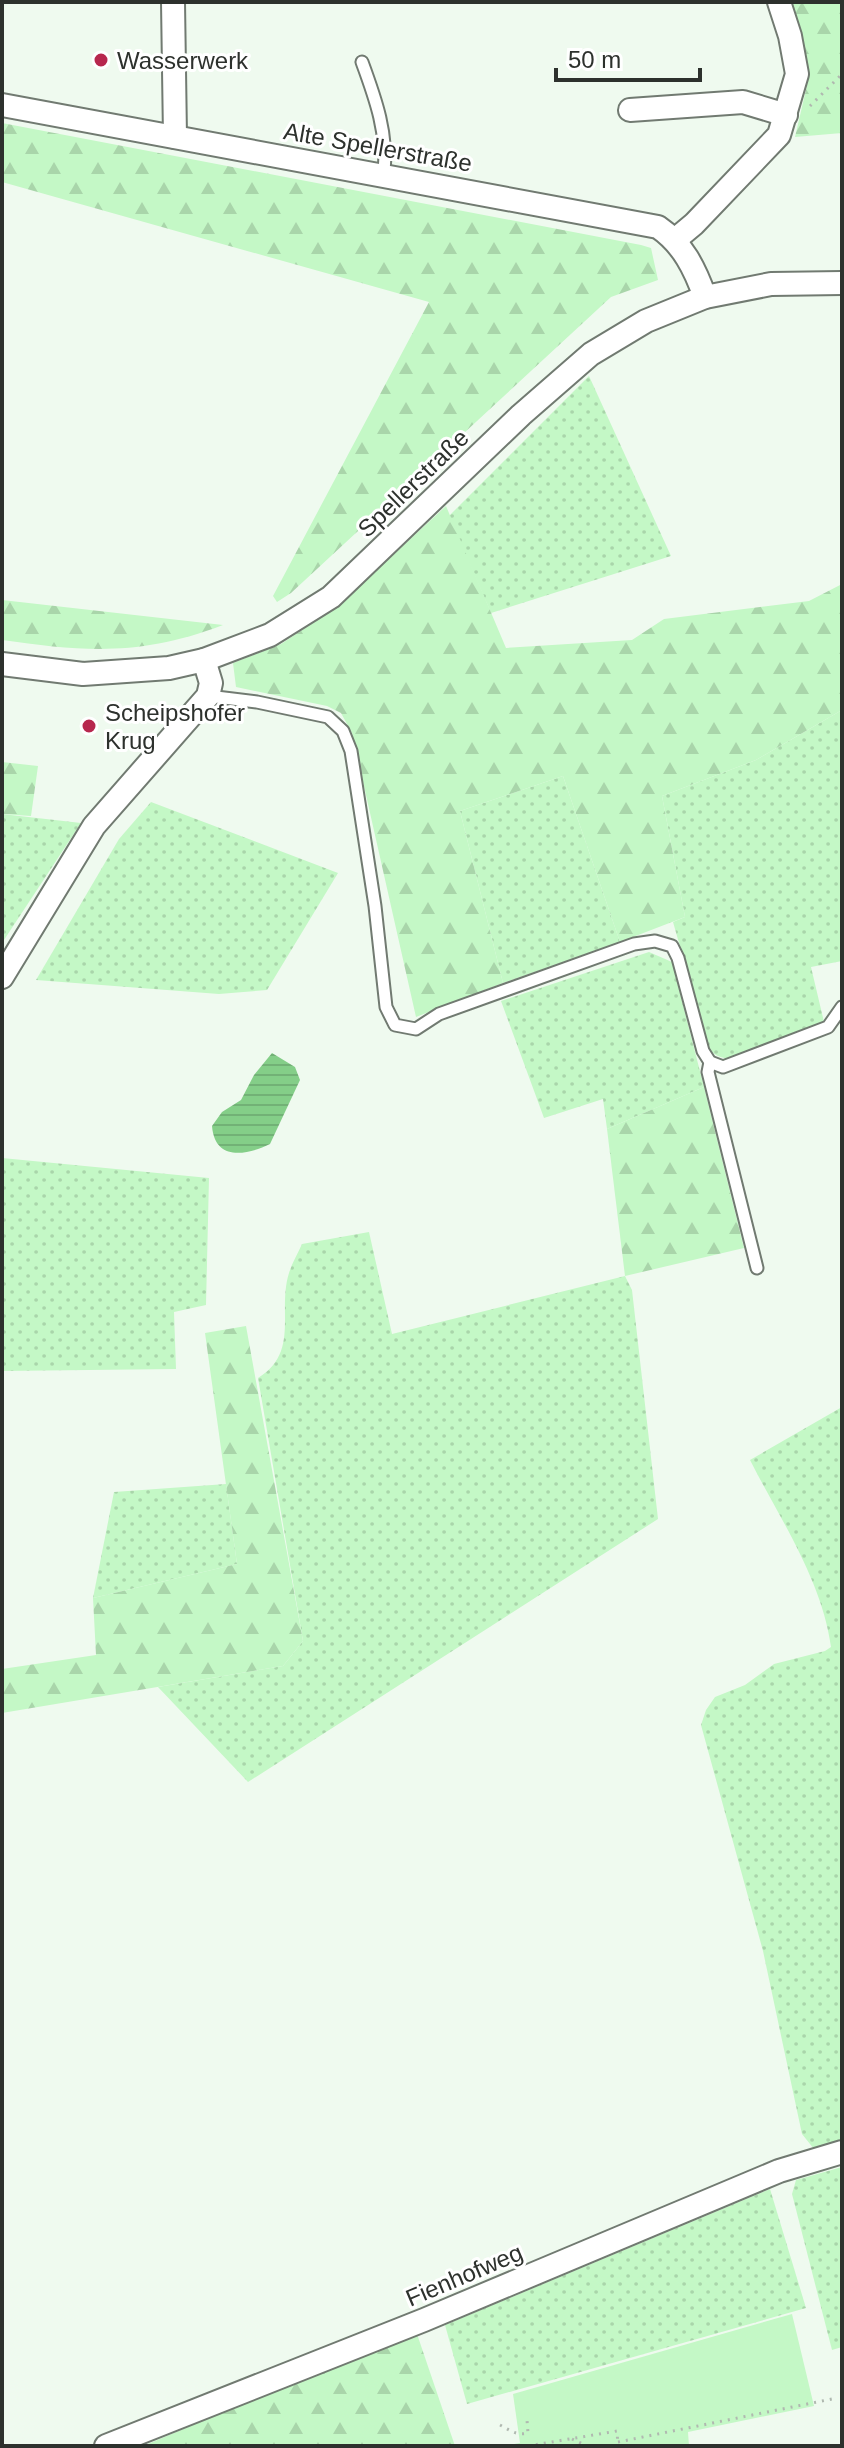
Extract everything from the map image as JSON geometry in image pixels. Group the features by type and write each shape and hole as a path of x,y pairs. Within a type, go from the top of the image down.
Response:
{"street":[{"path":"173,2 175,137"},
{"path":"705,297 676,239 779,135 797,74 790,36 779,2"},
{"path":"630,110 743,102 786,115"},
{"name":"Alte Spellerstraße","path":"2,105 628,219 658,227 676,239"},
{"name":"Spellerstraße","path":"2,664 83,674 169,668 204,660 270,635 331,597 521,415 591,354 646,321 705,297 771,284 842,283"},
{"path":"2,977 94,826 208,696 211,683 204,660"},
{"name":"Fienhofweg","path":"106,2446 424,2320 779,2171 842,2152"}],"lane":[{"path":"362,62 384,130 387,151 384,174"},
{"path":"208,696 257,702 328,717 343,731 351,751 375,906 386,1007 395,1025 416,1029 439,1014 634,944 655,941 672,946 703,1051 710,1062 723,1067 828,1027 842,1007"},
{"path":"710,1062 708,1072 757,1268"}],"path":[{"path":"786,115 801,115 842,74"},
{"path":"528,2446 617,2431 618,2444 837,2398"},
{"path":"500,2425 518,2435 524,2434 528,2433 527,2420"},
{"path":"572,2439 587,2446"}],"green space":[{"path":"786,2 842,2 842,133 795,137 808,81"},
{"path":"2,123 641,245 651,248 658,280 611,297 291,593 277,602 273,596 429,302 2,182"},
{"path":"589,376 671,556 491,613 449,516"},
{"path":"446,506 506,648 632,640 664,619 809,601 842,584 842,710 756,760 662,796 685,917 620,942 563,776 460,811 503,983 416,1017 352,733 341,713 327,706 236,687 233,663 281,644 338,606"},
{"path":"2,600 223,625 139,647 87,649 32,644 2,640"},
{"path":"842,710 842,961 811,967 824,1022 732,1059 721,1057 714,1054 708,1045 673,922 685,917 662,796 756,760"},
{"path":"2,762 38,766 31,816 2,814"},
{"path":"563,776 620,942 503,983 460,811"},
{"path":"151,802 338,873 267,990 219,994 36,980 119,839"},
{"path":"2,814 81,823 2,943"},
{"path":"649,952 672,962 704,1087 607,1129 603,1099 544,1118 501,1001"},
{"path":"704,1087 744,1248 625,1276 607,1129"},
{"path":"2,1158 209,1178 206,1305 174,1312 176,1369 2,1371"},
{"path":"369,1232 392,1334 625,1276 632,1290 658,1519 248,1782 158,1687 283,1666 303,1641 258,1378 271,1368 279,1356 285,1330 286,1287 290,1269 302,1244"},
{"path":"246,1326 303,1641 283,1666 2,1713 2,1669 96,1655 93,1598 237,1564 205,1333"},
{"path":"842,1407 842,2141 814,2149 802,2134 763,1951 701,1725 715,1697 745,1685 774,1664 831,1647 819,1598 809,1574 750,1460"},
{"path":"226,1484 237,1564 93,1598 114,1492"},
{"path":"842,2167 842,2347 832,2350 792,2194 796,2180"},
{"path":"770,2189 806,2308 467,2404 445,2325"},
{"path":"792,2314 814,2406 688,2432 689,2446 503,2446 520,2443 513,2394"},
{"path":"416,2331 455,2446 143,2446"}],"shaded area":[{"path":"272,1053 295,1067 300,1080 270,1144 242,1153 226,1150 214,1138 212,1126 222,1112 241,1100 254,1075"}],"place":[{"name":"Wasserwerk","path":"101,60"},
{"name":"Scheipshofer Krug","path":"89,726"}]}
